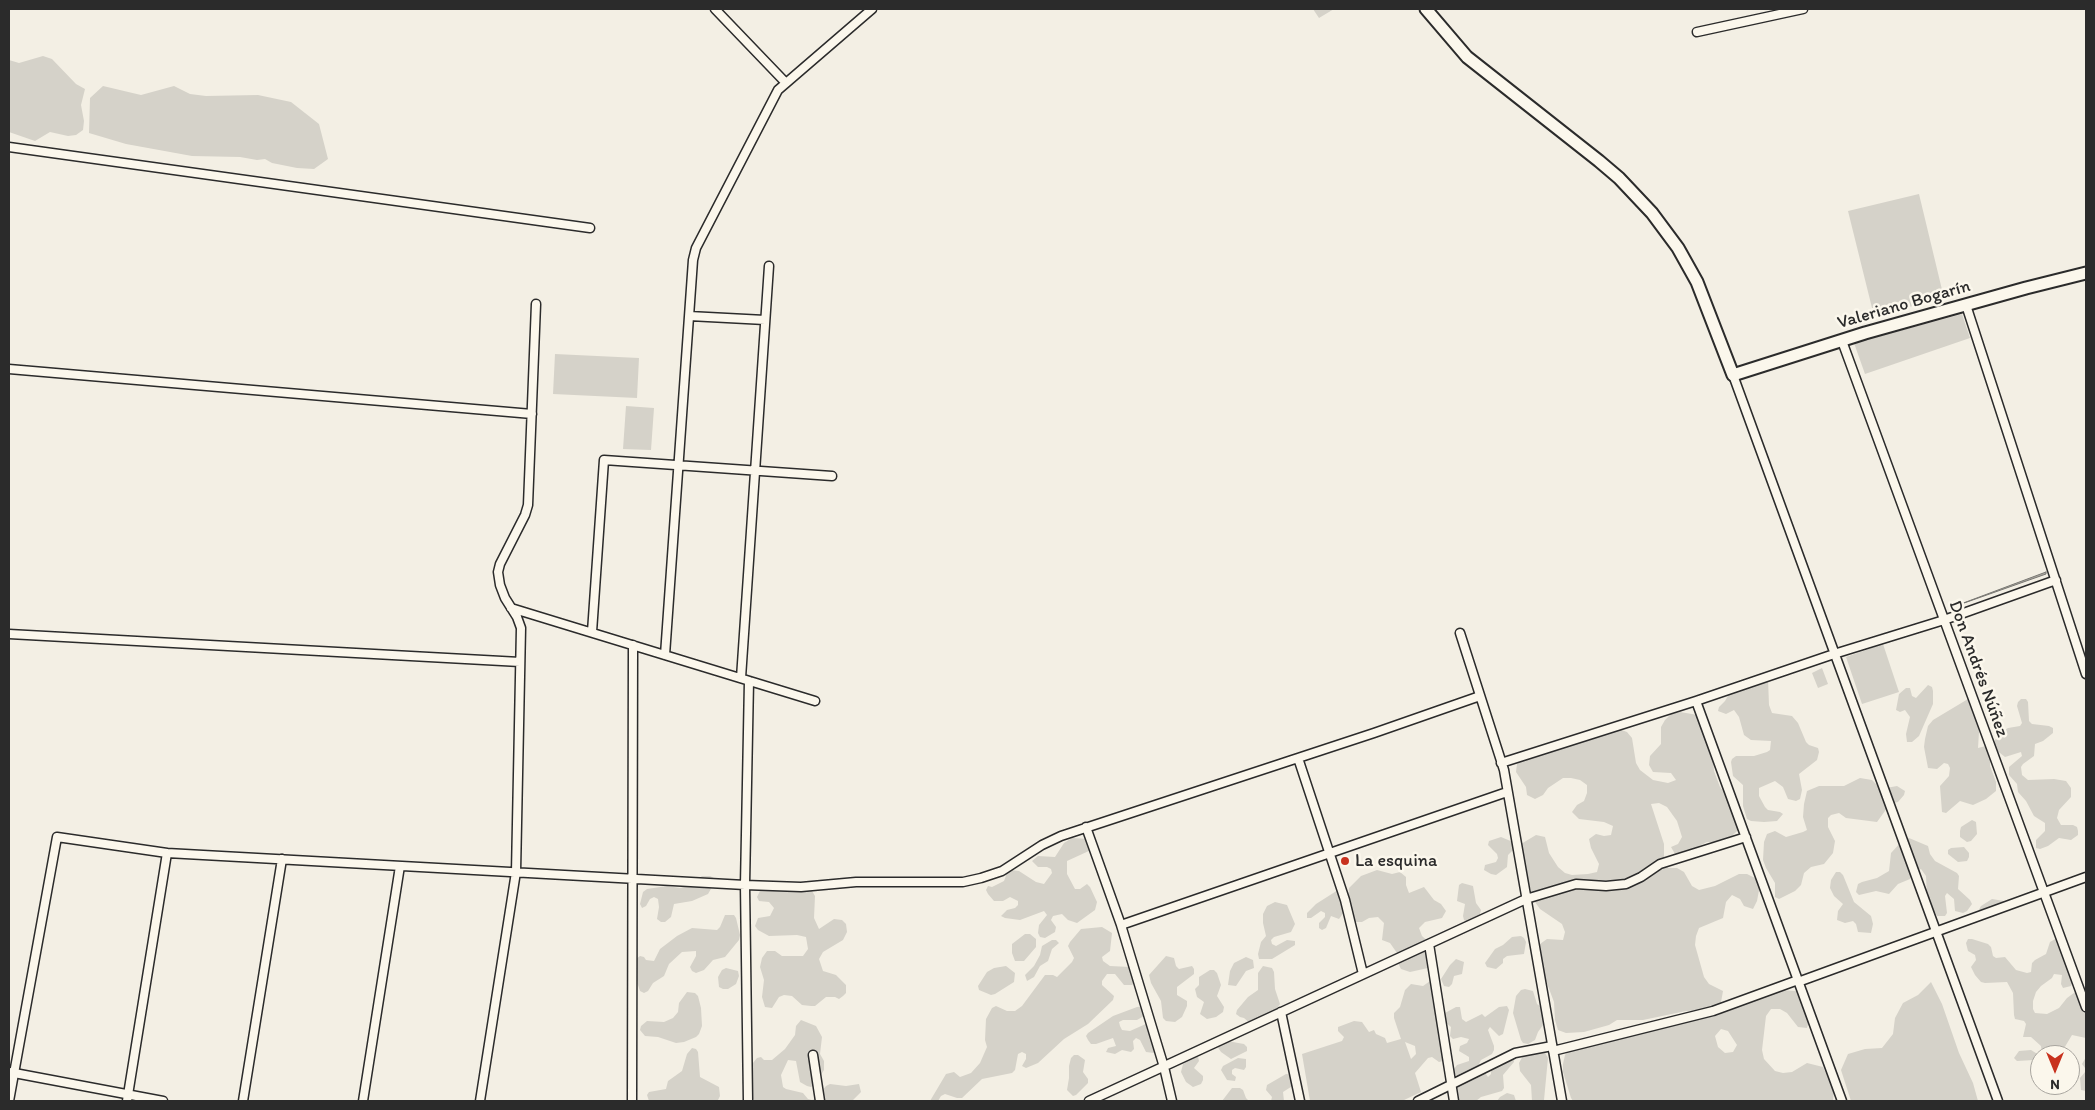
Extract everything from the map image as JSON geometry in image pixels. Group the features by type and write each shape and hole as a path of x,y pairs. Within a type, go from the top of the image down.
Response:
{"street":[{"path":"715,9 786,83"},
{"path":"664,655 689,316 696,248 778,90 872,9"},
{"path":"1426,9 1466,57 1618,178 1652,213 1678,248 1697,282 1733,375 1998,1101"},
{"path":"1697,32 1799,9"},
{"path":"9,147 590,228"},
{"path":"748,1101 745,679 755,471 769,266"},
{"name":"Valeriano Bogarín","path":"1733,375 1966,305 2086,273"},
{"path":"480,1101 516,872 520,623 500,585 498,572 528,505 536,304"},
{"path":"1966,305 2086,674"},
{"path":"689,316 765,320"},
{"name":"Don Andrés Núñez","path":"1842,341 2086,1008"},
{"path":"9,369 532,414"},
{"path":"592,632 604,460 832,476"},
{"path":"1501,763 1944,620 2056,580"},
{"path":"511,608 814,701"},
{"path":"1460,633 1501,763 1508,792 1562,1101"},
{"path":"9,634 520,662"},
{"path":"632,1101 633,645"},
{"path":"9,1101 11,1073 57,837 167,853 745,885 801,887 856,882 963,882 1002,871 1042,844 1086,827 1480,696"},
{"path":"1696,701 1842,1101"},
{"path":"1298,758 1345,900 1364,974"},
{"path":"1121,925 1508,792"},
{"path":"1086,827 1121,925 1164,1067 1172,1101"},
{"path":"1089,1101 1526,899 1576,884 1606,886 1626,884 1641,877 1660,864 1746,837"},
{"path":"127,1098 167,853"},
{"path":"243,1101 282,860"},
{"path":"362,1101 400,866"},
{"path":"1418,1101 1516,1053 1552,1048 1713,1011 2086,877"},
{"path":"1429,944 1450,1086 1454,1101"},
{"path":"1281,1012 1300,1101"},
{"path":"814,1055 820,1101"},
{"path":"11,1073 127,1098 163,1101"}],"shaded area":[{"path":"1313,9 1334,9 1319,18"},
{"path":"43,56 52,59 76,84 85,89 81,105 84,121 83,130 76,135 68,136 50,132 35,141 9,132 9,60 19,63"},
{"path":"103,86 141,95 174,86 190,94 206,96 258,95 291,102 319,124 328,159 314,169 297,168 272,163 265,159 192,156 126,144 89,133 90,98"},
{"path":"1919,194 1944,298 1874,316 1848,211"},
{"path":"1962,314 1970,338 1865,374 1854,343"},
{"path":"555,354 639,358 637,398 553,394"},
{"path":"626,406 654,408 651,450 623,449"},
{"path":"2046,572 2046,574 1950,608"},
{"path":"1883,644 1899,692 1862,704 1846,657"},
{"path":"1822,668 1828,684 1818,688 1812,673"},
{"path":"1768,679 1769,705 1772,713 1792,716 1798,723 1806,742 1818,748 1819,752 1817,760 1799,774 1802,790 1800,799 1796,801 1788,799 1783,787 1775,781 1759,788 1759,796 1765,807 1768,810 1783,814 1777,821 1764,822 1747,819 1743,806 1743,785 1733,776 1731,762 1736,756 1754,756 1767,752 1770,750 1771,741 1751,740 1744,735 1739,717 1734,710 1726,714 1718,711 1732,689"},
{"path":"1928,685 1932,687 1933,704 1919,736 1912,742 1907,742 1906,734 1910,717 1905,710 1900,712 1896,710 1899,694 1906,688 1910,688 1912,696 1916,698"},
{"path":"1968,699 1972,700 1977,719 1979,732 1978,748 1986,746 1990,748 1990,766 1996,782 1996,791 1986,799 1973,805 1960,801 1946,813 1942,812 1940,786 1949,776 1950,768 1948,764 1944,763 1937,769 1928,768 1924,747 1925,739 1928,726 1933,720"},
{"path":"2021,699 2026,699 2028,702 2029,721 2032,724 2053,728 2053,733 2043,741 2035,744 2034,756 2021,767 2022,775 2028,780 2054,779 2066,781 2071,788 2071,797 2059,810 2057,818 2061,825 2073,825 2077,827 2078,831 2078,835 2071,840 2059,838 2040,849 2036,848 2036,840 2045,831 2045,823 2034,816 2026,801 2018,792 2017,784 2009,775 2009,767 2022,756 2021,752 2005,757 1995,749 1995,740 2000,733 2008,728 2020,726 2022,723 2017,706"},
{"path":"1680,712 1704,716 1712,747 1714,771 1720,787 1730,799 1739,822 1738,830 1732,836 1715,842 1707,842 1691,850 1675,854 1671,847 1678,844 1682,837 1677,821 1667,807 1659,803 1651,804 1664,844 1664,860 1668,868 1677,868 1684,872 1692,886 1699,890 1715,886 1739,874 1747,874 1755,878 1760,885 1757,901 1753,909 1744,906 1740,899 1732,895 1726,902 1723,918 1699,928 1696,936 1695,945 1704,977 1709,984 1723,991 1720,1008 1686,1011 1643,1020 1617,1020 1609,1025 1584,1032 1566,1033 1558,1030 1555,1020 1554,1002 1545,978 1540,944 1547,939 1563,940 1565,932 1562,924 1540,909 1535,902 1521,861 1521,844 1536,835 1545,837 1549,853 1558,867 1565,873 1572,875 1588,874 1597,872 1599,864 1589,839 1596,834 1611,835 1613,826 1604,822 1579,819 1572,812 1577,805 1584,801 1587,793 1587,785 1580,780 1563,778 1548,788 1543,795 1535,799 1527,795 1526,787 1516,772 1517,764 1531,754 1587,740 1619,729 1627,732 1632,738 1636,763 1640,770 1653,780 1668,783 1676,780 1671,773 1653,772 1649,765 1650,756 1661,744 1661,727 1665,720 1671,714"},
{"path":"1860,778 1872,780 1881,789 1897,786 1905,791 1904,795 1898,802 1890,804 1877,822 1846,818 1839,813 1831,815 1828,818 1828,827 1835,841 1833,853 1824,864 1811,867 1804,873 1801,885 1795,891 1779,899 1775,897 1775,883 1763,860 1764,842 1767,834 1775,831 1786,837 1807,830 1803,817 1807,791 1819,786 1844,786"},
{"path":"1972,820 1976,822 1977,834 1971,841 1967,842 1960,837 1960,831 1961,827"},
{"path":"1501,837 1513,842 1515,845 1514,849 1508,855 1507,867 1496,875 1491,874 1484,870 1485,865 1496,862 1498,858 1497,854 1488,845 1489,841"},
{"path":"1072,838 1089,839 1091,850 1067,861 1067,874 1075,889 1080,889 1087,884 1090,887 1097,902 1095,910 1077,923 1068,920 1062,914 1053,916 1051,920 1056,927 1055,932 1045,938 1040,937 1038,933 1039,925 1047,915 1044,911 1020,920 1001,916 1007,910 1015,908 1018,905 1018,901 1010,897 1003,901 994,901 986,890 988,886 992,887 1004,881 1007,873 1011,870 1019,871 1036,882 1044,884 1052,873 1051,869 1038,867 1032,861 1038,856 1055,857 1064,843"},
{"path":"1909,838 1928,846 1930,854 1935,861 1957,873 1959,876 1958,889 1972,904 1967,911 1963,913 1955,911 1954,899 1947,893 1945,896 1947,913 1945,916 1937,916 1927,898 1926,876 1921,869 1914,871 1910,879 1898,884 1889,894 1876,891 1859,895 1856,892 1858,884 1877,878 1889,871 1891,853 1903,840"},
{"path":"1964,847 1969,853 1967,861 1958,862 1948,854 1948,850 1951,848"},
{"path":"1377,870 1392,874 1400,872 1406,877 1409,893 1424,887 1446,911 1442,918 1425,922 1419,928 1422,936 1434,947 1435,964 1428,968 1410,972 1401,969 1397,961 1397,953 1390,943 1382,940 1384,923 1378,917 1369,918 1362,922 1353,922 1348,897 1349,888 1361,876"},
{"path":"1836,872 1840,872 1843,875 1854,902 1871,916 1873,924 1871,933 1858,932 1853,921 1845,923 1837,920 1838,911 1843,904 1834,896 1830,888 1831,880"},
{"path":"702,876 714,878 715,882 708,894 692,901 674,904 671,917 665,922 657,919 658,899 654,897 650,899 646,906 642,908 640,904 643,892 647,889 667,886 680,888 688,886"},
{"path":"1462,883 1473,886 1476,903 1481,910 1479,918 1468,922 1464,920 1463,916 1465,904 1457,901 1459,885"},
{"path":"761,889 811,889 815,896 814,918 819,929 834,919 842,920 846,924 847,932 843,940 823,952 819,959 823,971 836,975 846,985 846,993 839,999 826,997 815,1006 811,1006 802,1005 792,996 784,995 779,997 772,1008 765,1007 762,997 764,980 760,967 762,958 767,951 775,951 782,956 803,956 808,949 806,937 797,935 769,936 758,930 755,926 758,918 770,916 774,908 769,902 759,901 757,897"},
{"path":"1338,890 1341,892 1344,912 1339,919 1331,916 1326,928 1322,930 1319,928 1319,923 1325,917 1325,913 1321,911 1311,918 1307,918 1307,913 1316,904"},
{"path":"1992,899 2004,901 2005,905 1998,915 1973,923 1970,918 1977,913 1981,906"},
{"path":"1275,902 1287,905 1295,924 1291,932 1274,937 1271,940 1272,944 1276,946 1287,940 1295,941 1295,945 1272,959 1259,959 1258,954 1261,942 1266,936 1263,914 1267,906"},
{"path":"725,915 734,915 740,935 739,940 725,957 713,960 704,970 696,973 690,967 696,956 696,951 682,952 669,964 664,976 653,983 648,991 644,993 640,991 635,976 636,959 640,956 646,960 654,961 660,949 677,936 692,928 717,930"},
{"path":"1102,927 1112,933 1110,951 1102,957 1103,961 1110,966 1130,967 1135,982 1132,985 1124,985 1115,974 1107,974 1102,981 1102,985 1114,996 1113,1000 1088,1024 1064,1039 1038,1063 1026,1068 1022,1066 1026,1059 1026,1054 1022,1052 1018,1054 1015,1070 1012,1073 982,1079 962,1098 945,1094 938,1101 930,1101 946,1074 954,1072 960,1077 971,1073 980,1063 987,1047 985,1040 986,1019 992,1008 996,1006 1007,1011 1015,1011 1022,1006 1045,975 1057,977 1072,962 1074,958 1068,946 1081,929"},
{"path":"1025,934 1030,934 1036,939 1036,947 1024,961 1015,961 1012,953 1012,944"},
{"path":"1521,936 1526,942 1524,954 1507,956 1496,969 1487,967 1485,963 1495,949 1512,937"},
{"path":"2057,938 2066,963 2075,978 2071,986 2063,988 2061,984 2062,975 2054,974 2036,992 2033,1001 2035,1013 2047,1014 2059,1008 2067,998 2078,990 2086,997 2086,1038 2072,1035 2066,1045 2040,1045 2031,1037 2023,1037 2026,1024 2024,1021 2015,1019 2013,993 2007,982 1981,982 1971,967 1976,960 1975,955 1968,951 1966,943 1968,939 1972,939 1988,944 1991,947 1993,956 1996,958 2005,957 2016,970 2027,973 2031,972 2032,963 2035,960 2046,954 2050,942"},
{"path":"1052,940 1056,940 1059,943 1052,949 1048,961 1040,966 1034,977 1027,981 1025,975 1034,966 1042,946"},
{"path":"1166,956 1174,958 1179,969 1192,966 1194,969 1194,974 1177,987 1177,995 1187,1001 1187,1006 1182,1017 1175,1022 1166,1021 1163,1018 1161,1001 1151,983 1149,975"},
{"path":"1246,957 1253,960 1254,968 1246,971 1236,986 1228,985 1230,971 1234,963"},
{"path":"1456,959 1464,962 1462,974 1454,976 1449,987 1444,986 1441,979"},
{"path":"1006,966 1015,973 1014,982 991,995 979,990 978,986 987,972 994,968"},
{"path":"1263,966 1272,968 1274,972 1275,989 1280,1004 1273,1014 1251,1024 1236,1014 1248,997 1258,990 1258,973"},
{"path":"726,968 738,971 739,976 736,984 728,989 723,989 719,987 718,977 722,970"},
{"path":"1210,970 1214,970 1217,973 1221,985 1217,996 1224,1007 1223,1012 1216,1017 1207,1019 1200,1014 1204,1002 1197,997 1195,989 1199,985 1199,977"},
{"path":"1433,979 1432,999 1433,1003 1440,1008 1438,1029 1440,1045 1445,1056 1443,1061 1439,1062 1432,1057 1428,1058 1415,1073 1421,1092 1402,1101 1310,1101 1302,1054 1342,1041 1344,1037 1338,1031 1338,1027 1354,1021 1362,1022 1369,1032 1374,1030 1376,1034 1385,1038 1387,1043 1401,1039 1394,1013 1400,1007 1405,990 1411,984 1423,986","holes":["1405,1042 1415,1046 1416,1054 1411,1059"]},
{"path":"1931,982 1942,1004 1959,1053 1973,1083 1978,1101 1851,1101 1841,1070 1848,1054 1865,1049 1882,1048 1893,1034 1895,1018 1903,1003 1918,995"},
{"path":"1521,990 1533,991 1537,1004 1544,1009 1543,1025 1535,1040 1528,1044 1523,1043 1521,1040 1513,1013 1516,996"},
{"path":"1779,990 1796,991 1804,995 1809,1020 1807,1028 1798,1027 1787,1013 1780,1009 1771,1009 1766,1016 1762,1050 1764,1059 1775,1071 1783,1073 1792,1072 1807,1063 1823,1067 1834,1090 1833,1101 1573,1101 1571,1098 1563,1072 1563,1064 1565,1055 1571,1048 1718,1015","holes":["1721,1029 1728,1031 1737,1045 1733,1052 1725,1053 1718,1047 1715,1036"]},
{"path":"687,992 695,993 698,996 702,1026 699,1034 684,1042 676,1043 658,1037 645,1036 640,1030 641,1026 647,1021 664,1022 673,1018 678,1012 679,1003"},
{"path":"1146,1006 1148,1013 1144,1016 1137,1020 1123,1020 1119,1022 1122,1030 1130,1031 1148,1023 1156,1050 1154,1053 1146,1052 1140,1040 1136,1038 1133,1041 1134,1049 1131,1052 1122,1050 1115,1054 1106,1052 1108,1048 1116,1046 1113,1038 1096,1044 1091,1044 1088,1040 1086,1036 1088,1033 1113,1016 1137,1007"},
{"path":"1507,1006 1509,1010 1503,1034 1499,1036 1490,1027 1488,1030 1494,1050 1492,1054 1481,1060 1479,1064 1488,1077 1491,1074 1491,1069 1510,1056 1514,1059 1514,1062 1503,1075 1504,1088 1502,1091 1481,1097 1476,1101 1458,1101 1453,1089 1460,1079 1454,1073 1454,1069 1457,1065 1469,1061 1469,1057 1459,1051 1460,1046 1467,1043 1469,1039 1461,1037 1453,1039 1450,1036 1451,1027 1444,1021 1445,1013 1460,1007 1462,1019 1466,1022 1482,1014 1485,1017 1499,1007"},
{"path":"801,1020 816,1026 822,1037 820,1054 824,1061 824,1070 815,1084 811,1087 807,1086 800,1082 796,1061 788,1060 781,1075 783,1087 803,1093 808,1099 812,1100 816,1099 826,1086 830,1084 846,1086 859,1084 861,1092 852,1101 756,1101 746,1095 742,1082 744,1074 757,1058 761,1057 764,1060 772,1060 785,1049 795,1035 796,1026"},
{"path":"1227,1041 1244,1044 1247,1047 1247,1051 1231,1059 1221,1052 1217,1046 1219,1043"},
{"path":"692,1048 698,1052 700,1077 719,1087 720,1096 718,1100 649,1101 647,1095 649,1092 666,1089 668,1081 682,1071 687,1054"},
{"path":"2030,1050 2030,1060 2017,1061 2014,1058 2019,1051"},
{"path":"1544,1051 1548,1058 1544,1100 1532,1101 1531,1085 1520,1071 1519,1063 1524,1054"},
{"path":"1074,1055 1078,1055 1085,1060 1083,1072 1088,1079 1088,1083 1073,1096 1067,1090 1069,1066"},
{"path":"1193,1057 1198,1057 1199,1061 1194,1068 1203,1076 1203,1080 1201,1084 1193,1087 1186,1082 1181,1072 1183,1064"},
{"path":"2086,1057 2086,1091 2081,1090 2080,1078 2085,1072 2082,1064"},
{"path":"1238,1058 1246,1059 1246,1067 1244,1070 1235,1068 1232,1070 1232,1074 1236,1077 1235,1081 1227,1080 1221,1070 1223,1066"},
{"path":"1286,1074 1294,1075 1294,1085 1283,1092 1284,1101 1271,1101 1272,1097 1266,1090 1267,1085"},
{"path":"1232,1088 1243,1090 1249,1101 1222,1101"},
{"path":"1507,1093 1514,1095 1516,1101 1497,1101 1500,1097"}],"place":[{"name":"La esquina","path":"1345,861"}]}
